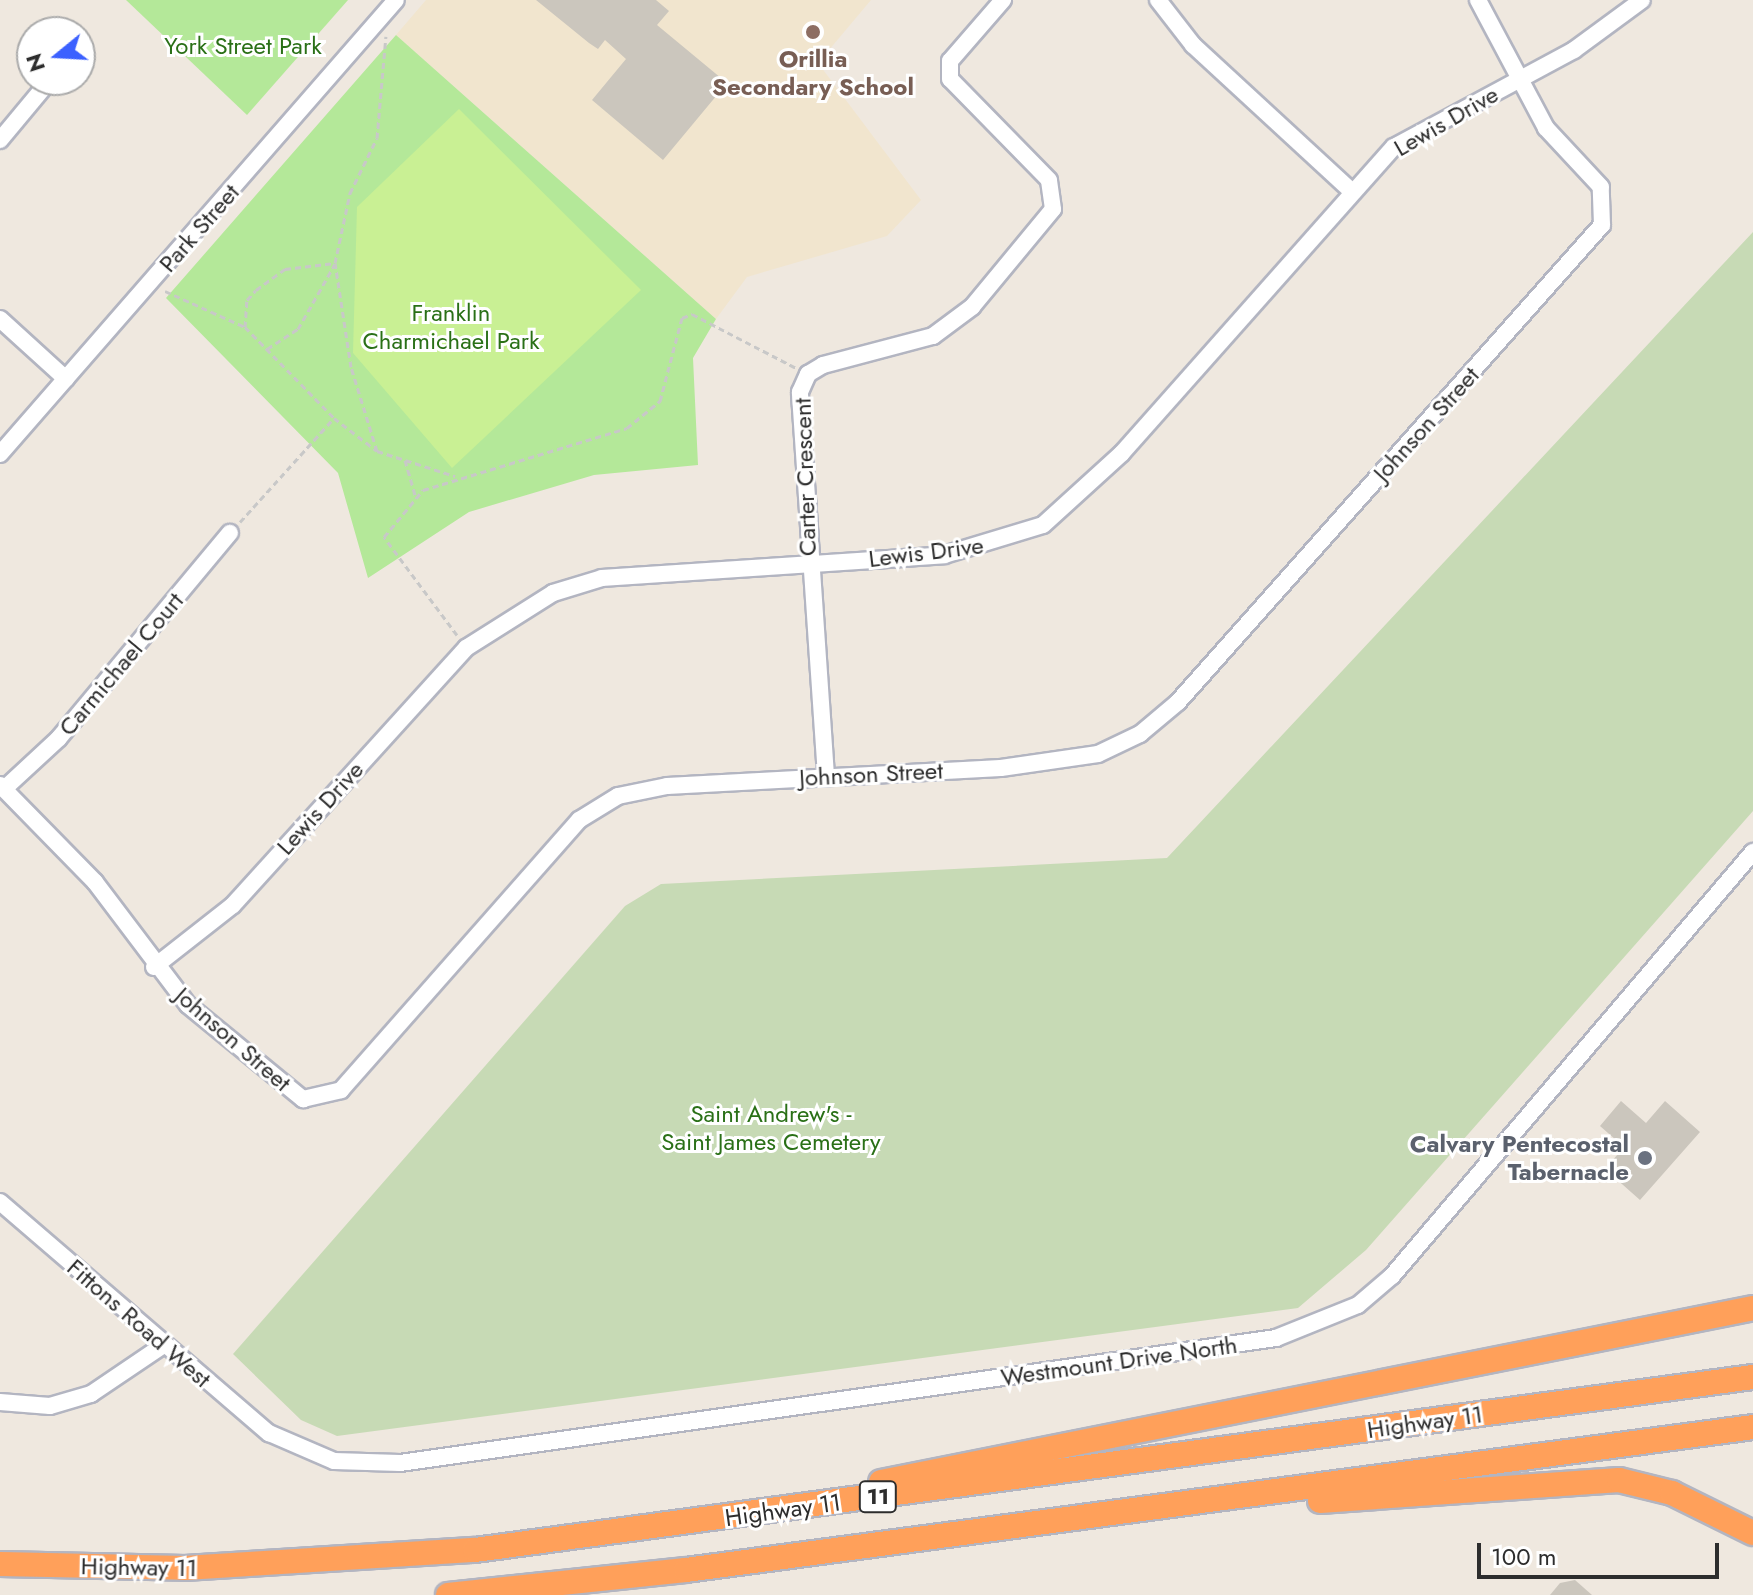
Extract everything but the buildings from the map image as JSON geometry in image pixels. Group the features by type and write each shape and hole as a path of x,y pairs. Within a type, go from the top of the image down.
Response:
{"highway":[{"path":"754,1514 845,1489 1753,1308"},
{"name":"Highway 11","path":"0,1564 329,1563 754,1514 1753,1377"},
{"name":"Highway 11","path":"448,1595 1250,1495 1753,1427"},
{"path":"1250,1495 1321,1501 1619,1480 1672,1493 1753,1533"}],"street":[{"name":"Carter Crescent","path":"826,776 807,564 799,412 808,374 933,336 972,307 1053,209 1049,180 950,79 950,61 1003,0"},
{"path":"1158,0 1193,45 1351,191"},
{"name":"Johnson Street","path":"2,787 95,882 154,967 303,1099 322,1097 341,1090 592,812 618,796 667,786 1001,768 1098,754 1140,734 1178,702 1598,232 1607,203 1601,187 1546,128 1478,0"},
{"name":"Lewis Drive","path":"154,967 233,905 466,648 553,593 602,578 944,555 1043,525 1122,453 1351,191 1394,147 1519,79 1642,0"},
{"name":"Park Street","path":"0,454 391,6"},
{"path":"0,140 37,96"},
{"path":"0,319 66,379"},
{"name":"Carmichael Court","path":"2,787 59,738 230,533"},
{"name":"Westmount Drive North","path":"281,1441 334,1461 400,1463 1276,1338 1320,1324 1358,1305 1400,1268 1753,852"},
{"name":"Fittons Road West","path":"0,1202 162,1346 281,1441"},
{"path":"0,1402 50,1406 91,1394 162,1346"}],"path":[{"path":"267,349 298,329 335,263 350,193 377,138 391,6"},
{"path":"245,327 247,300 275,276 335,263"},
{"path":"335,263 351,367 377,451"},
{"path":"150,283 245,327 334,418 377,451 455,476"},
{"path":"466,648 384,537 416,498 455,476 627,428 660,401 682,318 692,314 808,374"},
{"path":"230,533 334,418"},
{"path":"405,460 416,498"}],"shaded area":[{"path":"426,0 871,0 818,63 921,200 887,236 747,277 716,319 396,35"}],"green space":[{"name":"York Street Park","path":"126,0 348,0 247,115"},
{"name":"Franklin Charmichael Park","path":"396,35 716,319 693,358 698,465 594,475 469,512 368,578 338,473 166,298"},
{"path":"459,109 641,290 452,468 353,353 357,207"},
{"name":"Saint Andrew's - Saint James Cemetery","path":"1753,232 1753,811 1366,1250 1298,1308 337,1436 301,1420 233,1354 625,906 661,884 1167,858"}],"place":[{"name":"Orillia Secondary School","path":"813,32"},
{"name":"Calvary Pentecostal Tabernacle","path":"1645,1158"}]}
